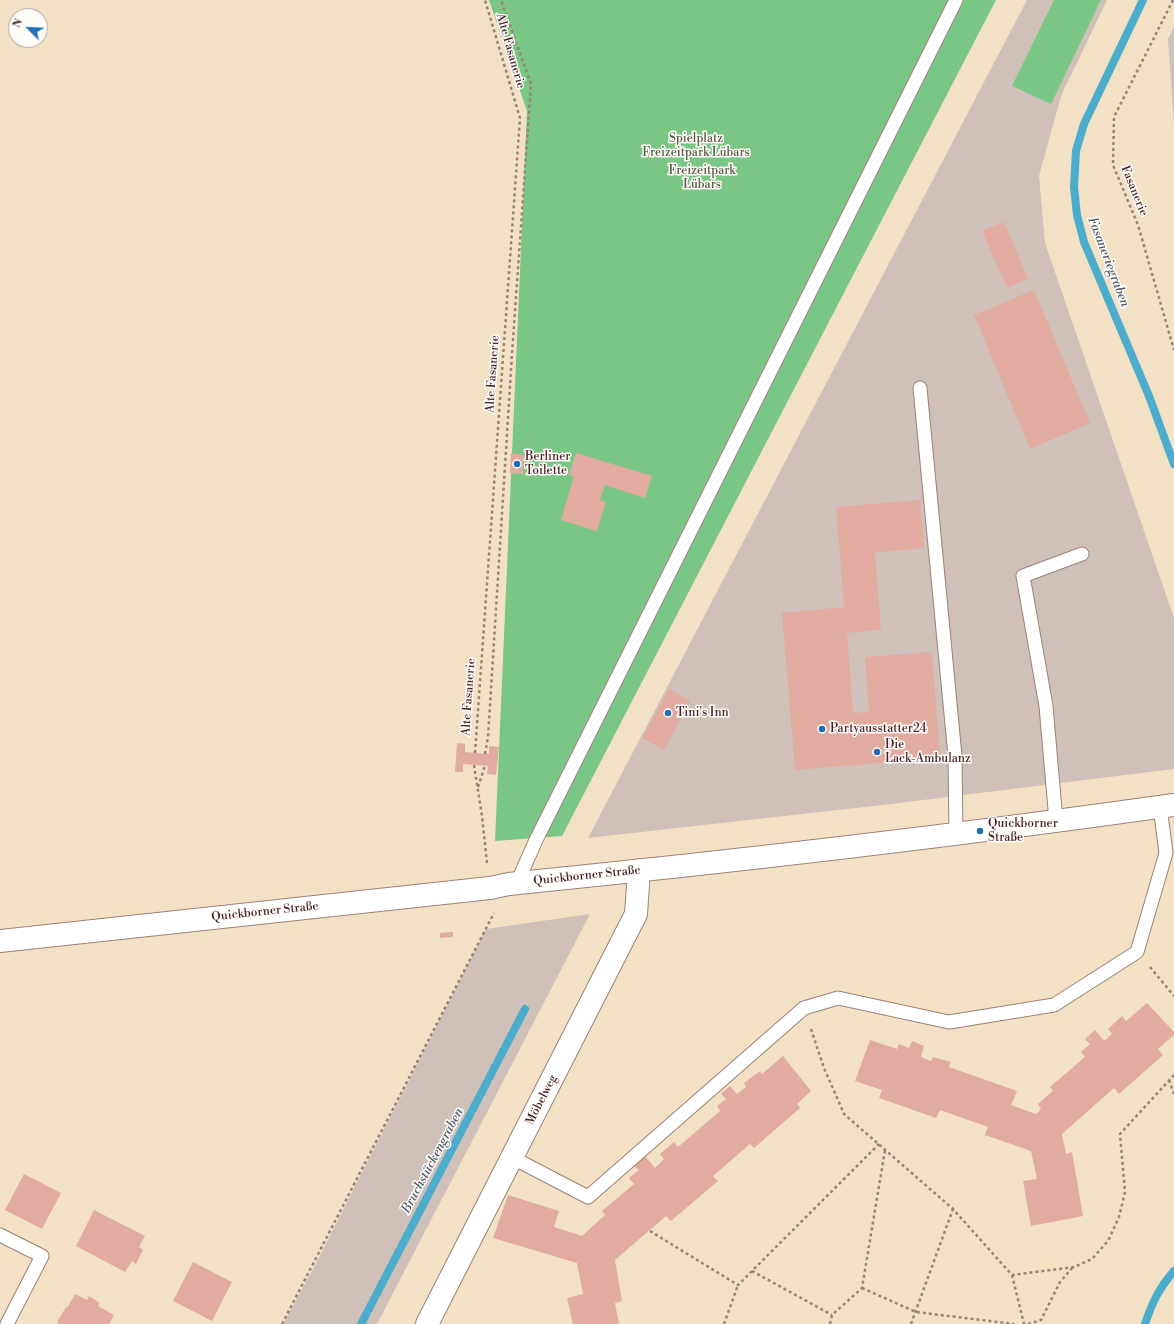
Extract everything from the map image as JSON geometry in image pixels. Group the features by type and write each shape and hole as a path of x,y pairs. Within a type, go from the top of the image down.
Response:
{"street":[{"name":"Quickborner Straße","path":"0,941 490,888 513,884 956,834 1167,806"},
{"name":"Möbelweg","path":"427,1324 513,1158 636,914 639,870"}],"lane":[{"path":"513,884 956,0"},
{"path":"920,388 955,756 956,834"},
{"path":"1056,821 1046,706 1023,576 1082,554"},
{"path":"513,1158 588,1197 804,1008 838,998 949,1022 1054,1005 1136,952 1166,853 1167,806"},
{"path":"0,1235 42,1256 7,1324"}],"path":[{"name":"Alte Fasanerie","path":"474,753 520,118 485,0"},
{"path":"485,754 488,737 512,346 531,84 501,0"},
{"name":"Fasanerie","path":"1173,0 1114,117 1113,165 1138,225 1174,350"},
{"path":"474,765 486,856"},
{"path":"478,788 485,766"},
{"path":"282,1324 513,884"},
{"path":"1136,952 1174,996"},
{"path":"804,1008 824,1068 844,1114 953,1209 1012,1275 1024,1324"},
{"path":"1012,1275 1074,1267 1092,1259 1108,1240 1119,1217 1124,1192 1120,1134 1174,1075"},
{"path":"1169,1080 1174,1094"},
{"path":"724,1324 738,1285 879,1144"},
{"path":"830,1324 832,1315 862,1288 886,1150"},
{"path":"911,1324 953,1209"},
{"path":"650,1230 738,1285"},
{"path":"1028,1324 1041,1320 1060,1282 1074,1267"},
{"path":"752,1271 832,1315"},
{"path":"862,1288 916,1312 1014,1324"}],"shaded area":[{"path":"1027,0 1107,0 1061,96 1039,176 1045,243 1174,618 1174,769 891,804 588,838"},
{"path":"1174,27 1174,124 1168,39"},
{"path":"590,914 377,1324 283,1324 313,1269 486,929"}],"green space":[{"name":"Freizeitpark Lübars","path":"489,0 996,0 562,836 495,841 527,111"},
{"path":"1054,0 1101,0 1051,104 1012,86"}],"building":[{"path":"1004,222 1028,279 1007,288 982,231"},
{"path":"1034,290 1090,423 1030,449 974,315"},
{"name":"Berliner Toilette","path":"511,453 524,455 523,474 510,473"},
{"path":"576,453 652,476 645,498 605,485 600,500 606,502 597,531 561,520 574,476 569,475"},
{"path":"920,500 924,548 875,553 881,630 847,633 853,713 869,712 865,657 932,652 940,758 795,770 782,613 844,607 836,507"},
{"path":"669,689 690,701 664,750 642,738"},
{"path":"457,743 465,744 465,752 489,754 489,746 499,747 496,775 487,774 488,766 463,764 463,772 455,772"},
{"path":"453,932 453,937 440,938 440,933"},
{"path":"1147,1003 1174,1032 1174,1035 1158,1049 1163,1055 1119,1094 1114,1088 1062,1134 1066,1154 1072,1152 1083,1216 1031,1226 1023,1181 1037,1179 1031,1151 985,1135 988,1127 940,1110 936,1118 879,1098 882,1090 855,1081 870,1040 897,1049 899,1044 909,1048 912,1041 924,1046 921,1057 931,1061 933,1057 951,1062 949,1067 1017,1091 1011,1105 1036,1114 1041,1109 1038,1104 1053,1091 1050,1087 1085,1057 1081,1052 1090,1044 1085,1039 1095,1030 1104,1041 1112,1034 1108,1029 1122,1016 1126,1021"},
{"path":"783,1056 811,1091 797,1104 800,1108 754,1148 750,1144 713,1176 718,1181 671,1221 666,1216 615,1260 622,1301 615,1303 619,1324 573,1324 567,1298 583,1294 577,1263 493,1238 508,1195 559,1211 554,1227 582,1236 605,1215 602,1211 634,1184 629,1178 639,1170 634,1166 645,1156 655,1168 664,1159 660,1154 674,1142 678,1147 720,1111 717,1106 726,1099 721,1094 730,1086 737,1094 746,1087 744,1083 760,1071 762,1074"},
{"path":"24,1174 61,1193 42,1229 5,1210"},
{"path":"94,1210 145,1236 139,1247 143,1250 136,1264 132,1261 125,1272 76,1246"},
{"path":"193,1262 232,1282 212,1321 173,1301"},
{"path":"75,1294 87,1300 89,1296 100,1303 98,1306 114,1315 109,1324 58,1324 57,1322"}],"waterway":[{"name":"Fasaneriegraben","path":"1143,0 1084,124 1076,151 1074,187 1077,215 1084,242 1149,396 1174,464"},
{"name":"Bruchstückengraben","path":"361,1324 525,1009"},
{"name":"Fasaneriegraben","path":"1145,1324 1156,1296 1174,1271"}],"place":[{"name":"Berliner Toilette","path":"517,464"},
{"name":"Tini's Inn","path":"668,713"},
{"name":"Partyausstatter24","path":"822,729"},
{"name":"Die Lack-Ambulanz","path":"877,752"},
{"name":"Quickborner Straße","path":"980,831"}],"park label":[{"name":"Spielplatz Freizeitpark Lübars","path":"696,146"}]}
